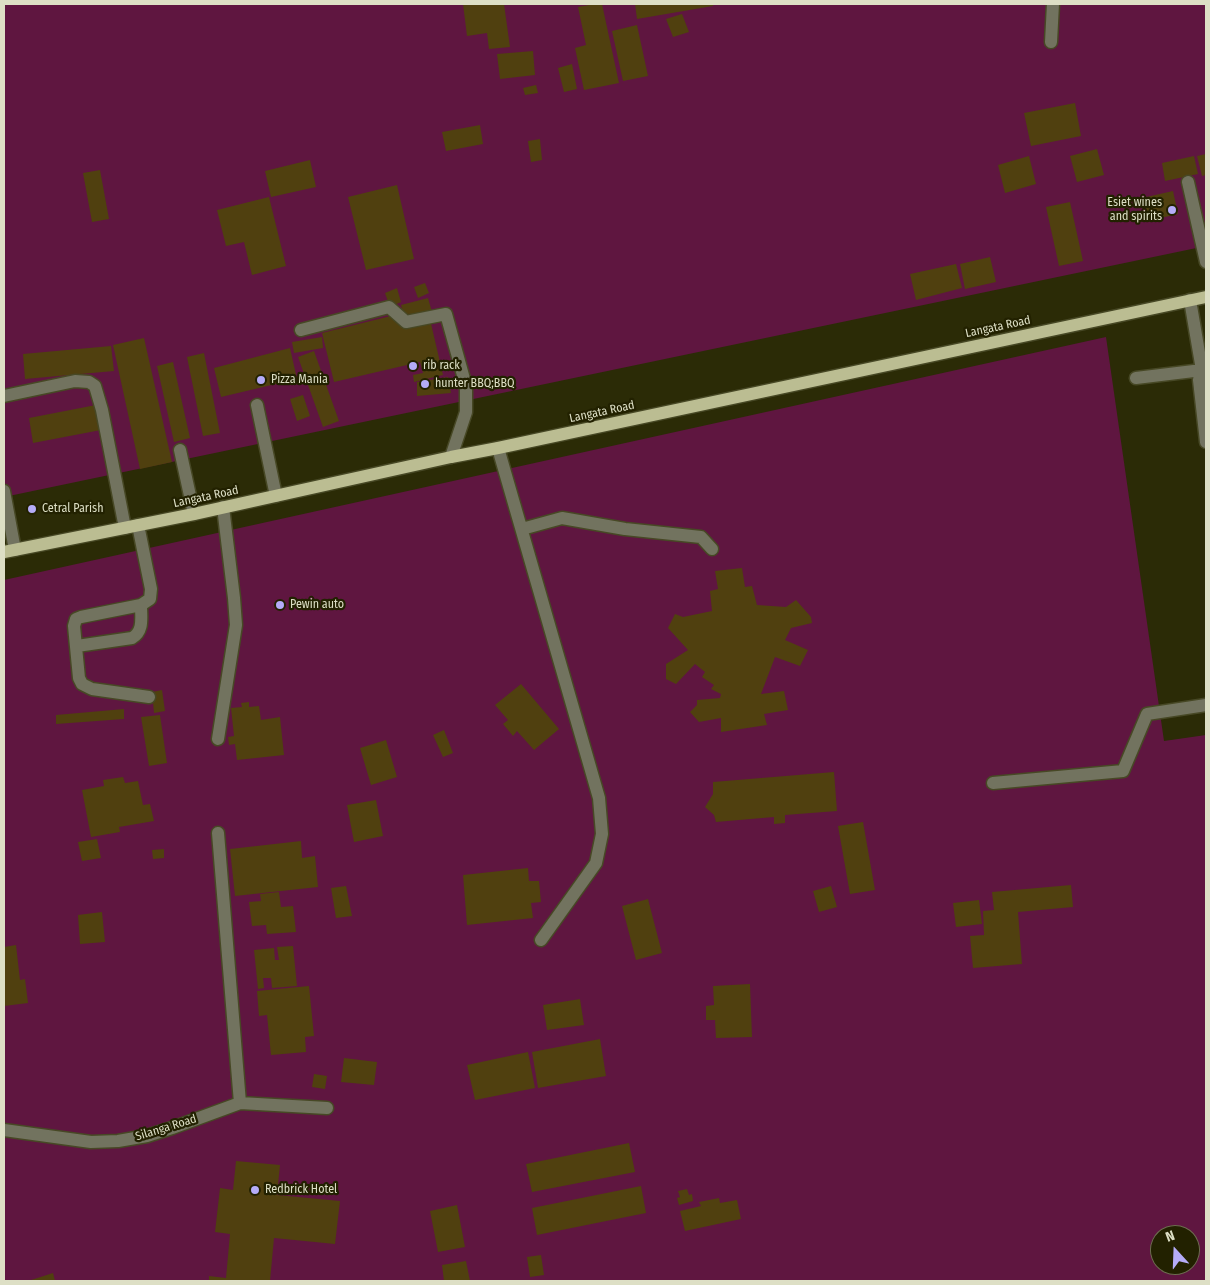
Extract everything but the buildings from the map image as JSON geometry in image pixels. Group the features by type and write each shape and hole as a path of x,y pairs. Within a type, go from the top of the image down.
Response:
{"main road":[{"name":"Langata Road","path":"9,551 194,514 451,457 1206,297"}],"street":[{"path":"1051,42 1054,4"},
{"path":"1188,182 1206,262"},
{"path":"1190,300 1204,369 1199,380 1206,442"},
{"path":"301,330 389,307 406,322 446,314 466,386 466,412 451,457"},
{"path":"1136,378 1204,369"},
{"path":"4,396 75,381 90,382 94,386 102,410 125,528"},
{"path":"257,405 276,496"},
{"path":"498,448 599,798 602,834 596,862 541,940"},
{"path":"180,450 194,514"},
{"path":"4,491 9,551"},
{"path":"218,739 236,624 223,507"},
{"path":"522,529 562,518 625,529 701,537 712,549"},
{"path":"138,525 151,589 150,599 141,605 76,619 74,626 79,678 82,684 92,689 149,697"},
{"path":"76,646 132,638 138,635 141,629 141,605"},
{"path":"993,783 1122,771 1147,714 1206,705"},
{"path":"218,834 240,1102"},
{"name":"Silanga Road","path":"4,1130 91,1142 147,1136 240,1102 327,1108"}],"shaded area":[{"path":"4,4 1206,4 1206,246 4,497"},
{"path":"1106,337 1164,741 1206,735 1206,1281 4,1281 4,580"}],"place":[{"name":"Esiet wines and spirits","path":"1172,210"},
{"name":"rib rack","path":"413,366"},
{"name":"Pizza Mania","path":"261,380"},
{"name":"hunter BBQ;BBQ","path":"425,384"},
{"name":"Cetral Parish","path":"32,509"},
{"name":"Pewin auto","path":"280,605"},
{"name":"Redbrick Hotel","path":"255,1190"}]}
